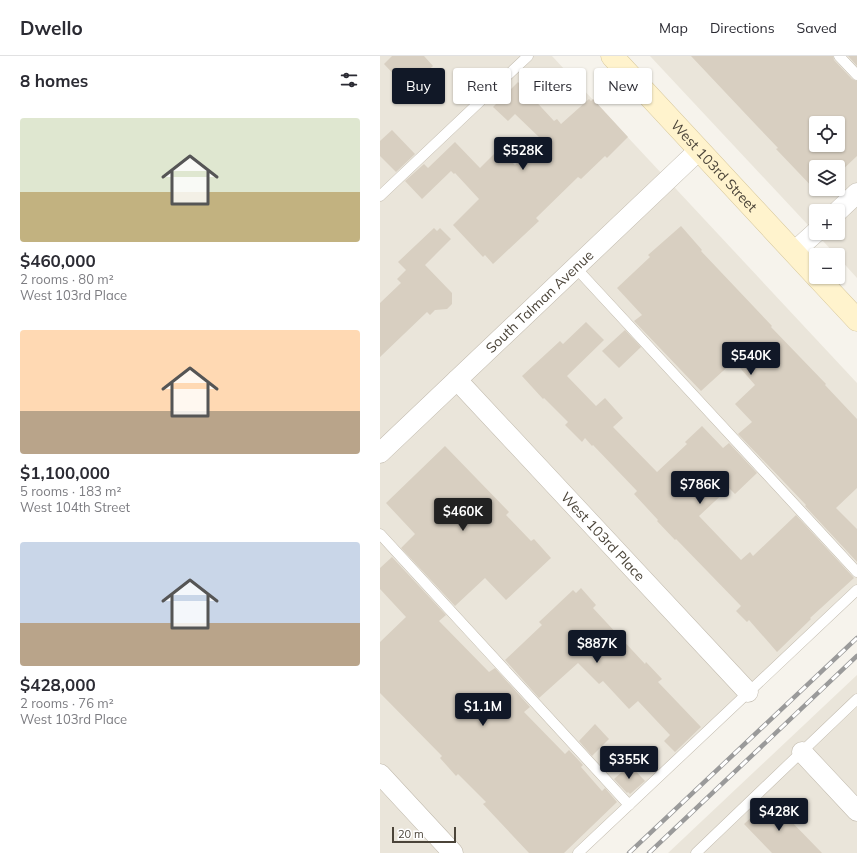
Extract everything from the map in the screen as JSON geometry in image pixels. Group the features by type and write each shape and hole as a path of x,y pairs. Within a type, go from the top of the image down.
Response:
{"main road":[{"name":"West 103rd Street","path":"612,56 809,269"},
{"name":"West 103rd Street","path":"823,284 857,320"}],"street":[{"name":"South Talman Avenue","path":"380,453 699,150"},
{"path":"845,204 857,193"},
{"path":"794,252 809,238"},
{"name":"West 103rd Place","path":"457,380 748,692"},
{"path":"802,752 857,811"},
{"path":"380,774 453,853"}],"lane":[{"path":"380,196 528,56"},
{"path":"839,56 857,75"},
{"path":"576,268 857,572"},
{"path":"380,534 629,805"},
{"path":"578,853 857,590"},
{"path":"696,853 857,699"}],"shaded area":[{"path":"380,56 552,56 563,68 519,68 519,104 586,104 586,92 594,101 594,104 597,104 857,383 857,587 574,853 380,853"},
{"path":"650,56 857,56 857,278 845,265 845,248 829,248 822,240 845,240 845,204 809,204 809,226"},
{"path":"857,675 857,853 668,853"}],"building":[{"path":"392,56 424,56 433,66 431,68 392,68 392,73 384,64"},
{"path":"691,56 833,56 834,60 852,79 857,81 857,156 845,167 845,160 809,160 809,184 776,149 778,148"},
{"path":"848,56 857,56 857,66"},
{"path":"518,82 519,104 538,104 554,121 557,119 561,124 583,104 586,104 589,99 591,101 593,99 594,104 598,104 628,137 607,158 605,156 581,179 578,177 536,218 539,221 493,264 485,255 483,257 453,225 479,199 455,173 454,174 451,171 422,199 405,181 424,164 428,168 455,142 480,168 499,149 515,165 541,139 515,114 508,121 493,107 496,104 511,104 511,89"},
{"path":"392,130 415,154 396,172 380,156 380,141"},
{"path":"681,226 702,250 701,251 857,419 857,488 836,508 857,529 857,562 805,506 806,505 738,434 752,422 735,404 755,385 734,361 701,391 634,321 642,315 617,288 650,257 648,255"},
{"path":"434,228 437,231 440,228 451,239 425,265 452,293 452,304 447,309 435,310 430,315 427,312 380,357 380,303 401,283 397,279 406,270 398,262"},
{"path":"586,322 604,340 567,376 596,406 605,398 623,418 613,427 657,472 687,444 685,442 702,426 723,448 729,443 757,473 735,494 729,488 699,516 741,560 750,552 753,556 796,515 854,578 810,618 811,619 777,652 749,620 747,622 736,611 741,606 657,521 658,520 634,494 637,491 593,445 592,446 585,438 582,442 565,425 568,422 544,398 543,399 522,376 560,341 563,344"},
{"path":"625,330 641,347 619,368 602,351"},
{"path":"445,446 509,512 506,515 531,541 534,539 551,558 506,600 485,578 455,606 401,548 415,534 386,503"},
{"path":"392,557 446,615 439,621 489,672 495,668 530,707 524,712 565,754 569,750 583,765 581,767 602,791 605,788 617,802 564,853 529,853 483,804 486,802 458,774 456,776 440,758 442,756 380,693 380,642 406,617 380,589 380,568"},
{"path":"581,588 596,605 593,608 645,664 646,662 662,679 658,682 701,727 675,752 664,741 670,735 638,701 629,709 603,681 599,684 578,663 539,698 505,660 542,625 539,622 573,590 576,593"},
{"path":"595,724 609,739 592,756 579,741"},
{"path":"630,765 645,781 630,794 628,792 627,793 614,779"},
{"path":"771,799 822,853 772,853 744,824"}],"railway":[{"path":"629,853 857,638"},
{"path":"649,853 857,656"}]}
